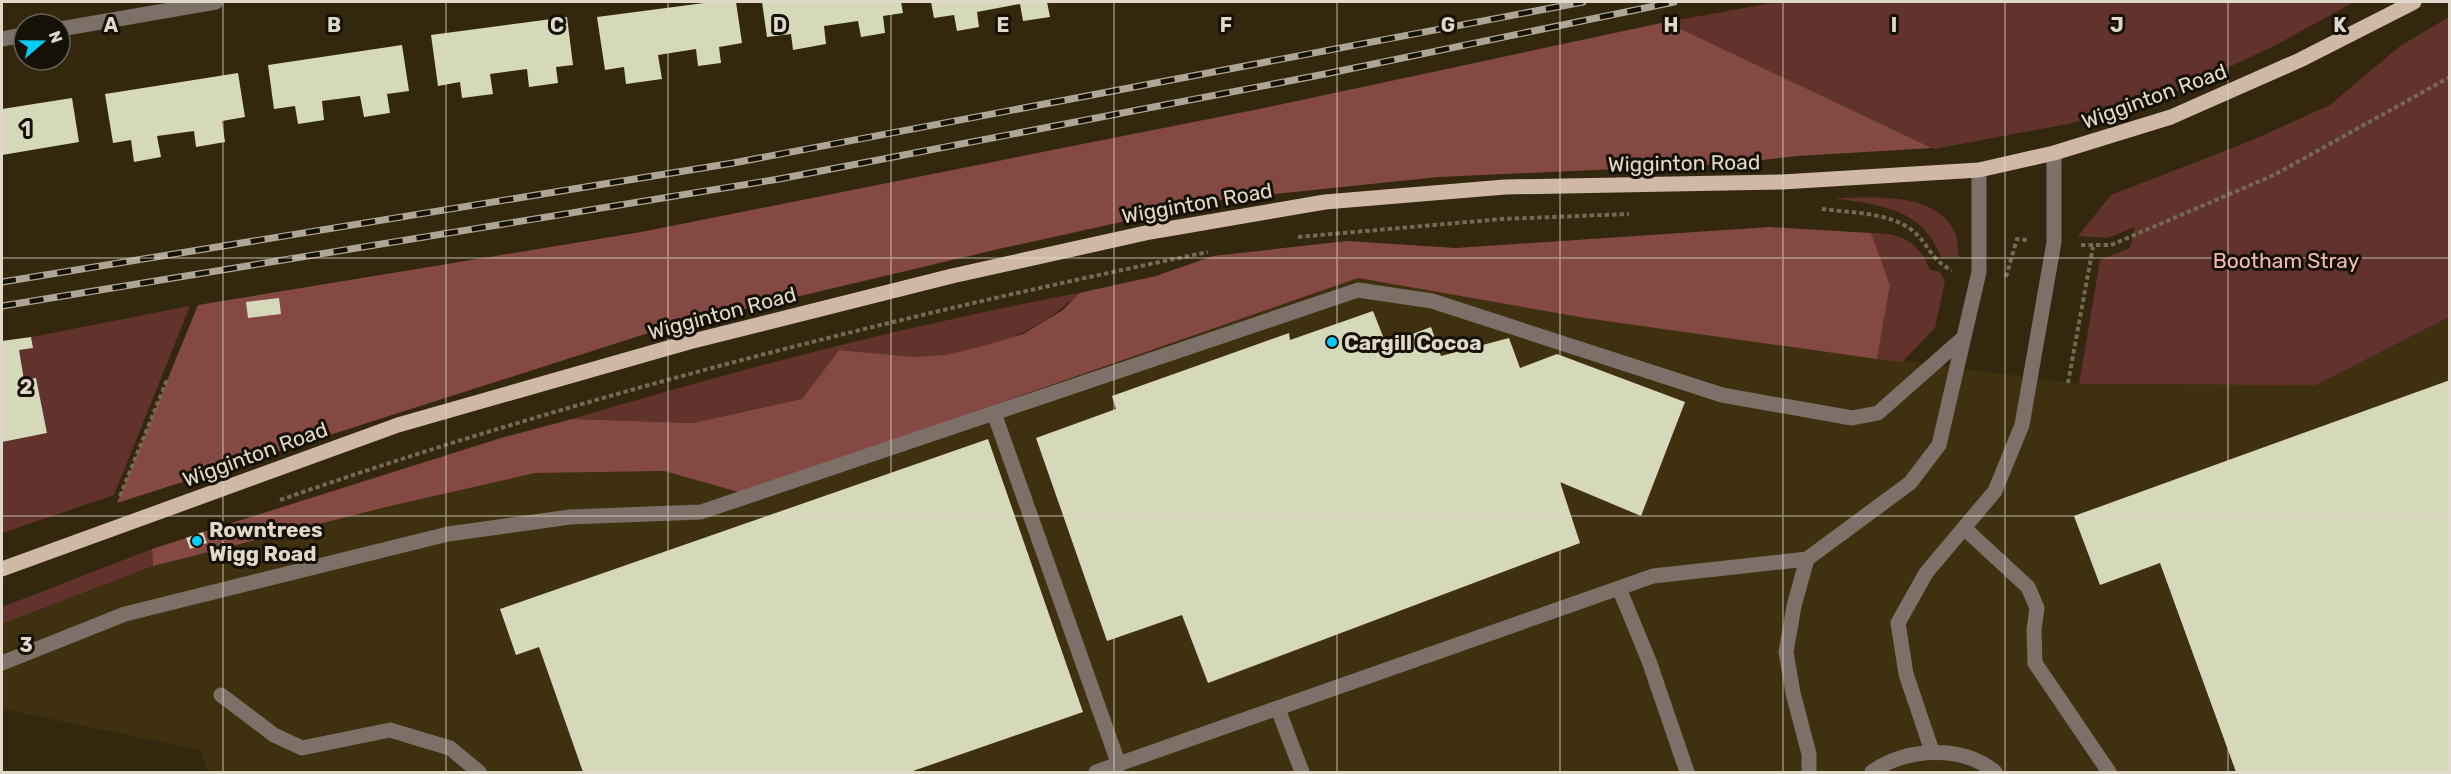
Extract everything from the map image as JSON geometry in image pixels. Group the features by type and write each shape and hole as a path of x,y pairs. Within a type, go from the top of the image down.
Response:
{"main road":[{"name":"Wigginton Road","path":"2,569 398,425 678,345 952,276 1150,232 1325,202 1505,187 1782,182 1979,170 2054,153 2171,117 2300,60 2414,2"}],"street":[{"path":"72,27 216,2"},
{"path":"1932,751 1906,674 1898,623 1926,573 1995,491 2022,425 2054,242 2054,153"},
{"path":"1096,772 1653,576 1807,559 1910,483 1940,445 1979,272 1979,170"},
{"path":"2,663 125,614 448,534 570,516 701,512 1358,290 1432,300 1722,395 1852,418 1878,413 1963,338"},
{"path":"994,413 1119,765"},
{"path":"1964,528 2028,587 2037,608 2034,630 2035,663 2109,772"},
{"path":"1807,559 1794,606 1786,652 1792,693 1809,754 1809,772"},
{"path":"1620,588 1649,661 1688,772"},
{"path":"221,695 274,735 302,748 390,730 450,748 479,772"},
{"path":"1278,709 1302,772"},
{"path":"1872,772 1888,760 1932,751 1983,763 1995,772"}],"path":[{"path":"1782,182 1815,207 1895,220 1913,230 1929,247 1940,265 1954,271 1979,272 2008,278 2017,239 2093,247 2111,245 2274,175 2450,77"},
{"path":"1295,237 1502,219 1638,214"},
{"path":"2068,383 2093,247"},
{"path":"276,501 364,470 699,372 983,300 1215,250"},
{"path":"110,528 167,380"}],"shaded area":[{"path":"1666,22 1932,148 1798,156 1726,164 1439,177 1226,199 1003,248 661,329 117,503 198,305 641,232 1259,109"},
{"path":"1769,227 1871,233 1890,285 1877,359 1585,318 1358,278 742,493 664,471 535,473 386,507 153,566 152,549 186,538 190,549 207,543 203,532 501,438 572,419 693,423 802,399 839,350 913,357 946,355 987,345 1023,334 1063,310 1079,293 1156,276 1213,256 1347,241 1456,248"},
{"path":"1358,278 1585,318 2079,384 2316,385 2449,317 2449,772 208,772 200,750 2,709 2,624 153,566 386,507 535,473 664,471 742,493"}],"green space":[{"path":"1778,2 2354,2 2274,46 2167,96 2068,124 1934,149 1666,22"},
{"name":"Bootham Stray","path":"2449,17 2449,317 2316,385 2079,384 2100,260 2130,248 2135,227 2108,238 2078,236 2111,195 2250,141 2330,105 2400,46"},
{"path":"1834,198 1902,199 1933,209 1946,219 1955,233 1959,257 1941,257 1933,240 1911,218 1883,207"},
{"path":"1871,233 1900,237 1907,241 1920,252 1930,270 1940,272 1945,281 1935,328 1902,362 1877,359 1890,285"},
{"path":"1079,293 1044,321 1002,342 980,349 935,357 894,356 839,350 802,399 693,423 572,419 824,349 951,319"},
{"path":"190,306 114,495 2,533 2,442 47,433 36,379 24,380 19,350 33,348 31,337"},
{"path":"152,549 153,566 2,624 2,607"}],"building":[{"path":"712,2 736,2 742,43 719,47 721,63 698,66 696,49 658,55 662,79 626,84 624,67 605,70 597,17"},
{"path":"762,2 901,2 903,13 883,16 885,33 861,37 858,21 824,26 826,44 793,50 791,34 767,37"},
{"path":"931,2 1047,2 1050,17 1023,21 1020,4 977,12 979,27 957,31 954,15 934,18"},
{"path":"567,17 573,65 556,67 558,83 529,87 527,69 490,74 493,94 462,98 460,82 438,86 431,35"},
{"path":"402,45 409,91 387,94 390,113 364,117 360,96 322,101 324,120 298,124 295,106 274,109 268,65"},
{"path":"238,73 245,117 222,121 225,142 196,147 194,131 157,136 161,157 134,162 131,140 113,143 105,94"},
{"path":"72,98 79,142 2,155 2,109"},
{"path":"279,298 281,314 248,318 246,302"},
{"path":"1373,311 1386,344 1431,327 1441,356 1509,338 1520,368 1557,354 1685,402 1641,516 1560,482 1580,543 1208,683 1182,615 1107,641 1036,438 1116,409 1112,396 1289,333 1290,340"},
{"path":"31,337 33,348 19,350 24,380 36,378 47,433 2,442 2,341"},
{"path":"2450,380 2450,772 2236,772 2160,563 2100,585 2074,516"},
{"path":"988,439 1083,712 910,772 583,772 539,647 516,655 500,609"},
{"name":"Rowntrees Wigg Road","path":"203,532 207,543 190,549 186,538"}],"railway":[{"path":"2,282 733,163 1583,2"},
{"path":"2,306 779,179 1325,74 1674,2"}],"place":[{"name":"Cargill Cocoa","path":"1332,342"},
{"name":"Rowntrees Wigg Road","path":"197,541"}]}
